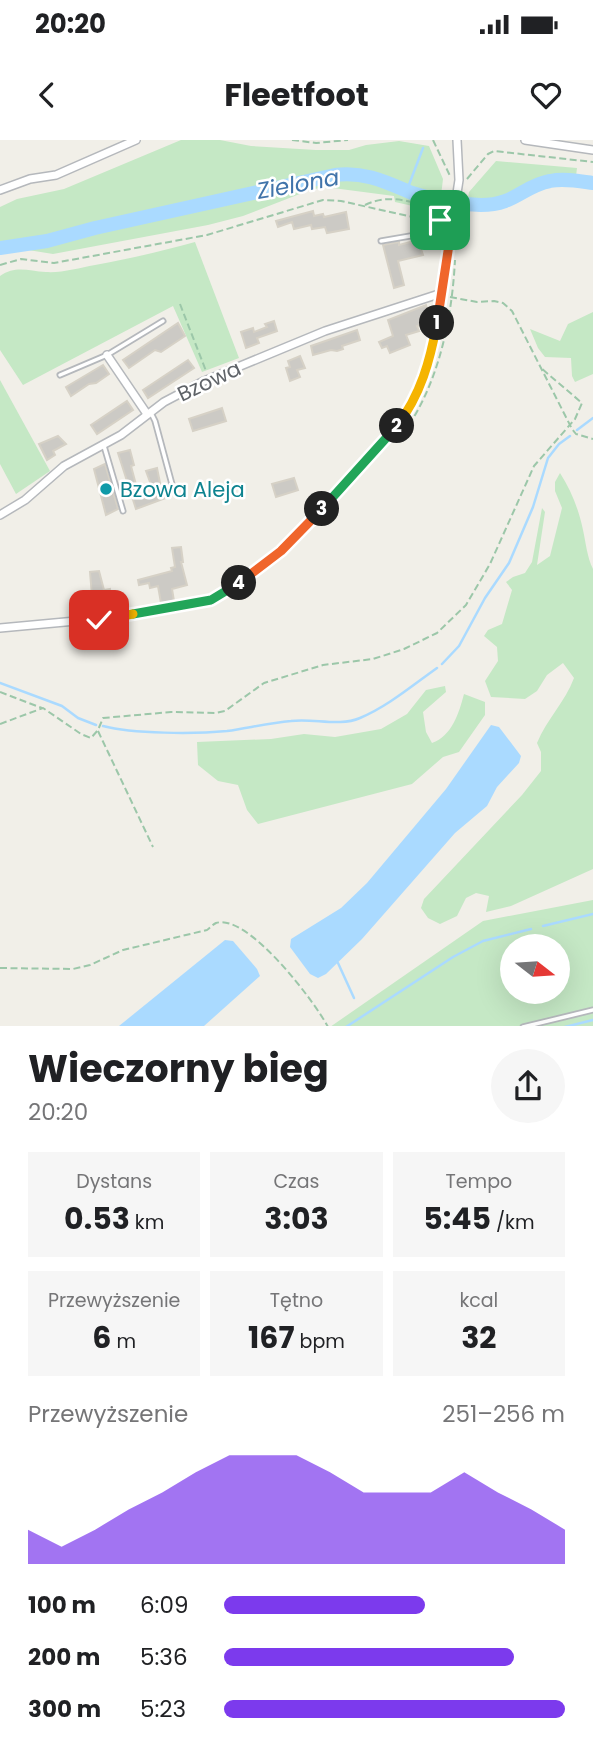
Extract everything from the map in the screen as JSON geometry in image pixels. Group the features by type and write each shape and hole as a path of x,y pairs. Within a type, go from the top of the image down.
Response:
{"street":[{"path":"0,190 30,179 56,175 136,140"},
{"path":"0,628 119,617 211,600 250,576 281,551 321,510 407,412 429,364 457,191 457,140"},
{"path":"525,140 593,150"},
{"name":"Bzowa","path":"0,515 25,500 64,466 121,435 148,412 209,379 325,331 442,293"},
{"path":"107,355 148,412"}],"lane":[{"path":"381,241 451,227"},
{"path":"60,375 107,355 163,321"},
{"path":"148,412 155,421 173,488"},
{"path":"104,444 123,511"},
{"path":"527,1026 593,1010"}],"path":[{"path":"292,140 316,143 348,140"},
{"path":"433,140 452,179"},
{"path":"464,182 494,150 593,162"},
{"path":"364,206 395,198 442,209"},
{"path":"0,265 21,258 54,263 207,235 314,201 341,201 451,227"},
{"path":"450,297 503,303 512,311 569,425 576,434 593,439"},
{"path":"180,304 209,379"},
{"path":"0,692 43,708 91,738 103,718 171,712 215,713 225,710 264,683 323,665 373,659 404,649 437,633 466,605 490,564 534,466 575,419 582,402 541,368"},
{"path":"0,724 43,708"},
{"path":"98,730 153,847"},
{"path":"0,968 73,970 123,950 207,930 216,923 227,923 241,928 259,943 296,983 327,1026"}],"green space":[{"path":"181,140 220,140 251,146 316,150 349,150 399,141 429,146 443,179 439,212 395,202 394,196 325,187 310,190 243,216 208,225 53,254 22,249 0,254 0,207 17,199 64,189"},
{"path":"496,161 577,168 576,176 546,178 489,201 468,198 469,192"},
{"path":"195,242 239,358 202,372 173,306 23,385 0,350 0,276 17,270 70,270"},
{"path":"593,312 593,374 575,382 571,358 545,357 530,329 560,341 568,324"},
{"path":"0,380 50,471 16,494 0,464"},
{"path":"560,473 577,508 593,569 593,869 511,906 486,912 489,896 476,893 466,898 457,916 440,924 428,918 421,908 424,899 522,795 541,771 541,752 537,743 574,678 563,663 547,675 537,691 525,699 491,697 485,681 498,661 497,647 484,636 488,630 502,624 512,590 506,582 525,573 532,562 542,508 545,512 537,565 550,556 562,508 555,491 555,482"},
{"path":"445,686 446,692 423,712 426,732 432,743 450,729 464,694 485,702 485,715 459,752 443,757 412,784 258,824 247,810 238,785 218,781 198,765 197,742 271,739 304,734 335,737 381,729 407,714 426,690"},
{"path":"593,900 593,1026 331,1026 483,921"}],"water":[{"path":"491,725 499,727 521,756 519,763 497,787 487,806 455,833 362,939 326,974 318,978 310,974 290,947 291,939 341,908 367,883 446,789"},
{"path":"225,940 233,941 260,976 204,1026 119,1026"}],"building":[{"path":"313,211 314,216 323,214 324,217 346,212 349,229 327,233 325,227 312,229 311,225 294,229 292,222 278,227 276,221"},
{"path":"418,240 423,255 398,261 404,285 394,288 383,245 399,242 399,245"},
{"path":"426,305 431,321 417,326 419,331 406,335 410,345 390,353 387,346 382,348 379,342 393,336 388,320"},
{"path":"274,321 277,331 257,338 259,343 246,348 241,332 253,328 254,332"},
{"path":"178,323 185,336 161,352 155,350 129,368 123,360"},
{"path":"357,330 360,340 342,346 343,349 337,351 313,355 311,346"},
{"path":"300,356 305,368 297,370 300,377 290,381 286,368 290,367 288,361"},
{"path":"188,360 194,368 148,398 143,390"},
{"path":"103,365 109,374 71,396 66,387"},
{"path":"127,401 133,410 97,434 91,425"},
{"path":"222,408 226,421 193,431 189,419"},
{"path":"58,436 66,444 53,451 55,455 47,460 39,444"},
{"path":"130,450 139,496 154,493 146,471 157,468 162,493 167,491 168,497 136,509 118,453"},
{"name":"Bzowa Aleja","path":"105,464 118,509 106,515 94,469"},
{"path":"294,478 298,490 276,497 272,484"},
{"path":"181,547 181,562 187,585 172,589 174,601 161,603 158,586 150,588 149,583 139,585 138,580 172,571 171,568 175,567 172,548"},
{"path":"99,571 104,590 110,589 111,600 101,601 102,612 76,615 76,608 93,608 90,572"}],"waterway":[{"path":"407,190 423,148"},
{"name":"Zielona","path":"0,248 47,241 335,175 365,176 429,198 481,205 511,199 550,181 593,183"},
{"path":"577,430 593,418"},
{"path":"442,664 459,646 485,598 509,563 533,507 548,458 559,444 570,436"},
{"path":"103,726 147,732 198,733 291,721 352,721 380,708 437,668"},
{"path":"0,683 62,706 78,718 96,725"},
{"path":"543,926 593,914"},
{"path":"348,1026 453,957 483,941 531,929"},
{"path":"338,963 354,998"},
{"path":"569,1026 593,1020"}],"place":[{"name":"Bzowa Aleja","path":"106,489"}],"route":[{"path":"99,620 211,600 220,596 281,551 385,440 414,399 427,372 433,350 452,225 440,220"}]}
